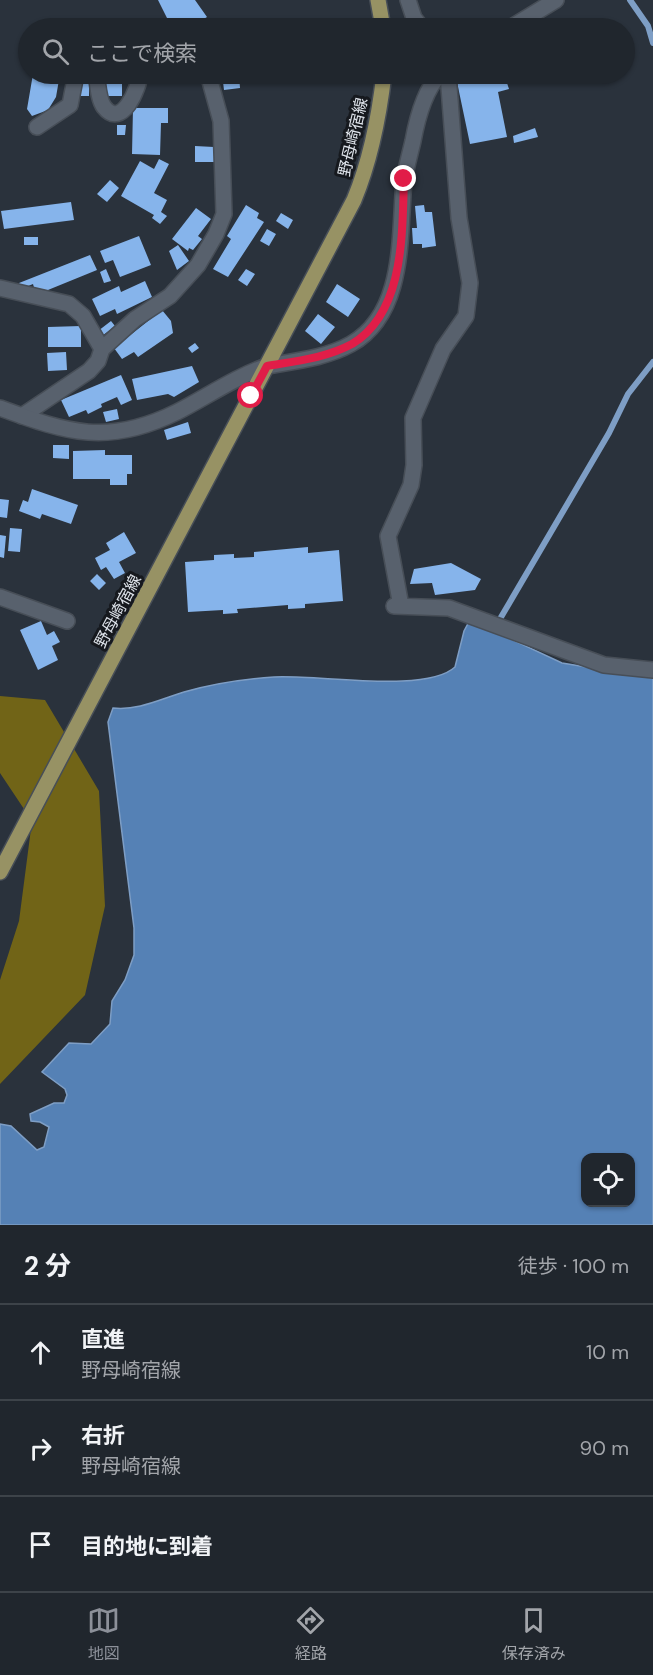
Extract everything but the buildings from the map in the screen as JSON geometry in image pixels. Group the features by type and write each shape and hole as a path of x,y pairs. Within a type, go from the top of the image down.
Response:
{"main road":[{"path":"378,0 381,18"},
{"name":"野母崎宿線","path":"0,872 338,234 365,172 379,113 383,84"}],"street":[{"path":"408,0 414,18"},
{"path":"526,18 556,0"},
{"path":"36,127 70,105 74,84"},
{"path":"98,84 101,103 110,112 115,113 120,112 129,104 136,93 138,84"},
{"path":"22,416 89,371 98,361 102,349 135,319 170,296 198,264 224,214 221,121 211,84"},
{"path":"0,408 79,432 119,432 177,412 247,373 267,366 337,350 368,332 386,305 397,269 401,249 404,179 417,122 432,84"},
{"path":"449,84 459,218 470,283 466,316 443,349 413,418 414,465 411,486 388,536 398,606 449,608 604,665 653,670"},
{"path":"0,288 69,304 83,316 102,349"},
{"path":"0,597 67,621"}],"shaded area":[{"path":"0,696 45,700 99,791 105,906 85,995 0,1084 0,980 19,921 32,821 0,773"}],"water":[{"path":"470,620 562,663 653,678 653,1225 0,1225 0,1124 11,1126 37,1150 44,1147 49,1127 40,1122 31,1121 30,1114 54,1103 64,1103 67,1095 65,1089 42,1072 69,1043 91,1044 110,1024 112,1001 125,980 134,955 134,928 108,722 113,708 140,706 184,692 229,682 274,677 369,681 420,680 441,675 455,667 464,631"}],"waterway":[{"path":"630,0 648,26 653,43"},
{"path":"497,624 609,433 628,394 653,362"}],"route":[{"path":"251,396 267,366 320,356 337,350 368,332 376,321 386,305 401,249 404,179"}]}
